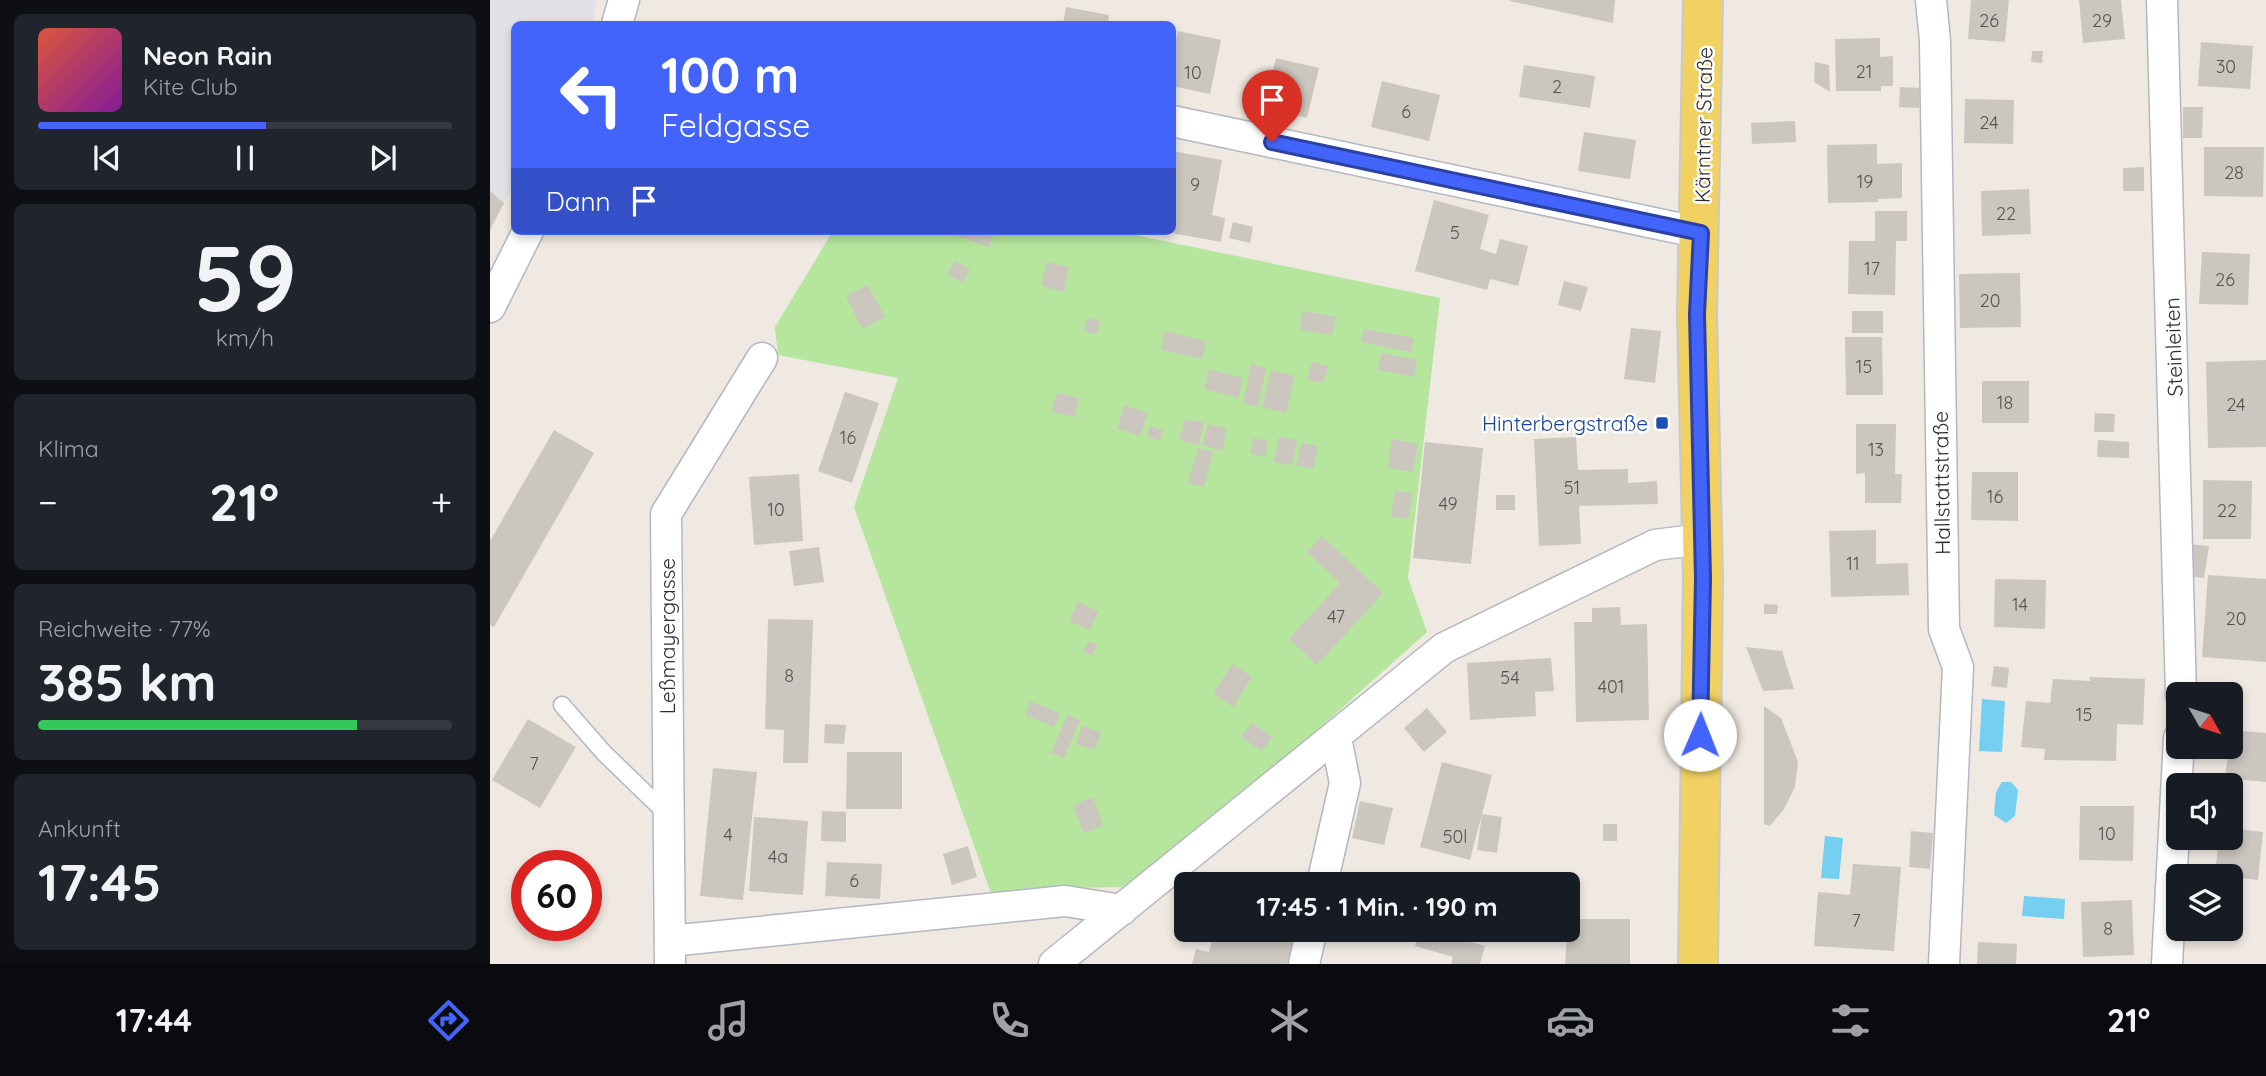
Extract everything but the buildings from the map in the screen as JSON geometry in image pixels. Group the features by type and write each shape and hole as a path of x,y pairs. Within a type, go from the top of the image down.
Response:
{"main road":[{"name":"Kärntner Straße","path":"1698,964 1702,539 1697,314 1701,233 1703,0"}],"street":[{"path":"618,21 624,0"},
{"name":"Hallstattstraße","path":"1931,0 1935,41 1944,629 1958,667 1944,964"},
{"name":"Steinleiten","path":"2162,0 2181,682"},
{"path":"1176,122 1701,233"},
{"path":"490,307 526,235"},
{"name":"Leßmayergasse","path":"762,358 666,514 670,952 1065,901 1122,910"},
{"path":"1054,964 1444,648 1655,545 1702,539"},
{"path":"1325,872 1345,783 1336,738"},
{"path":"2167,964 2178,760"},
{"path":"1304,964 1309,942"}],"lane":[{"path":"562,705 604,753 668,815"}],"shaded area":[{"path":"490,0 597,0 593,21 511,21 511,189 490,230"}],"green space":[{"path":"831,235 1134,235 1440,298 1408,578 1427,632 1287,757 1126,887 1062,888 993,899 854,507 898,378 778,355 775,327"}],"water":[{"path":"1982,699 2005,701 2002,752 1979,751"},
{"path":"2002,782 2011,782 2018,790 2015,816 2006,823 1994,815 1996,792"},
{"path":"1825,836 1843,838 1839,879 1821,878"},
{"path":"2024,896 2065,899 2064,919 2022,916"}],"place":[{"name":"Hinterbergstraße","path":"1662,423"}],"route":[{"path":"1272,142 1701,233 1697,314 1703,578 1700,735"}]}
